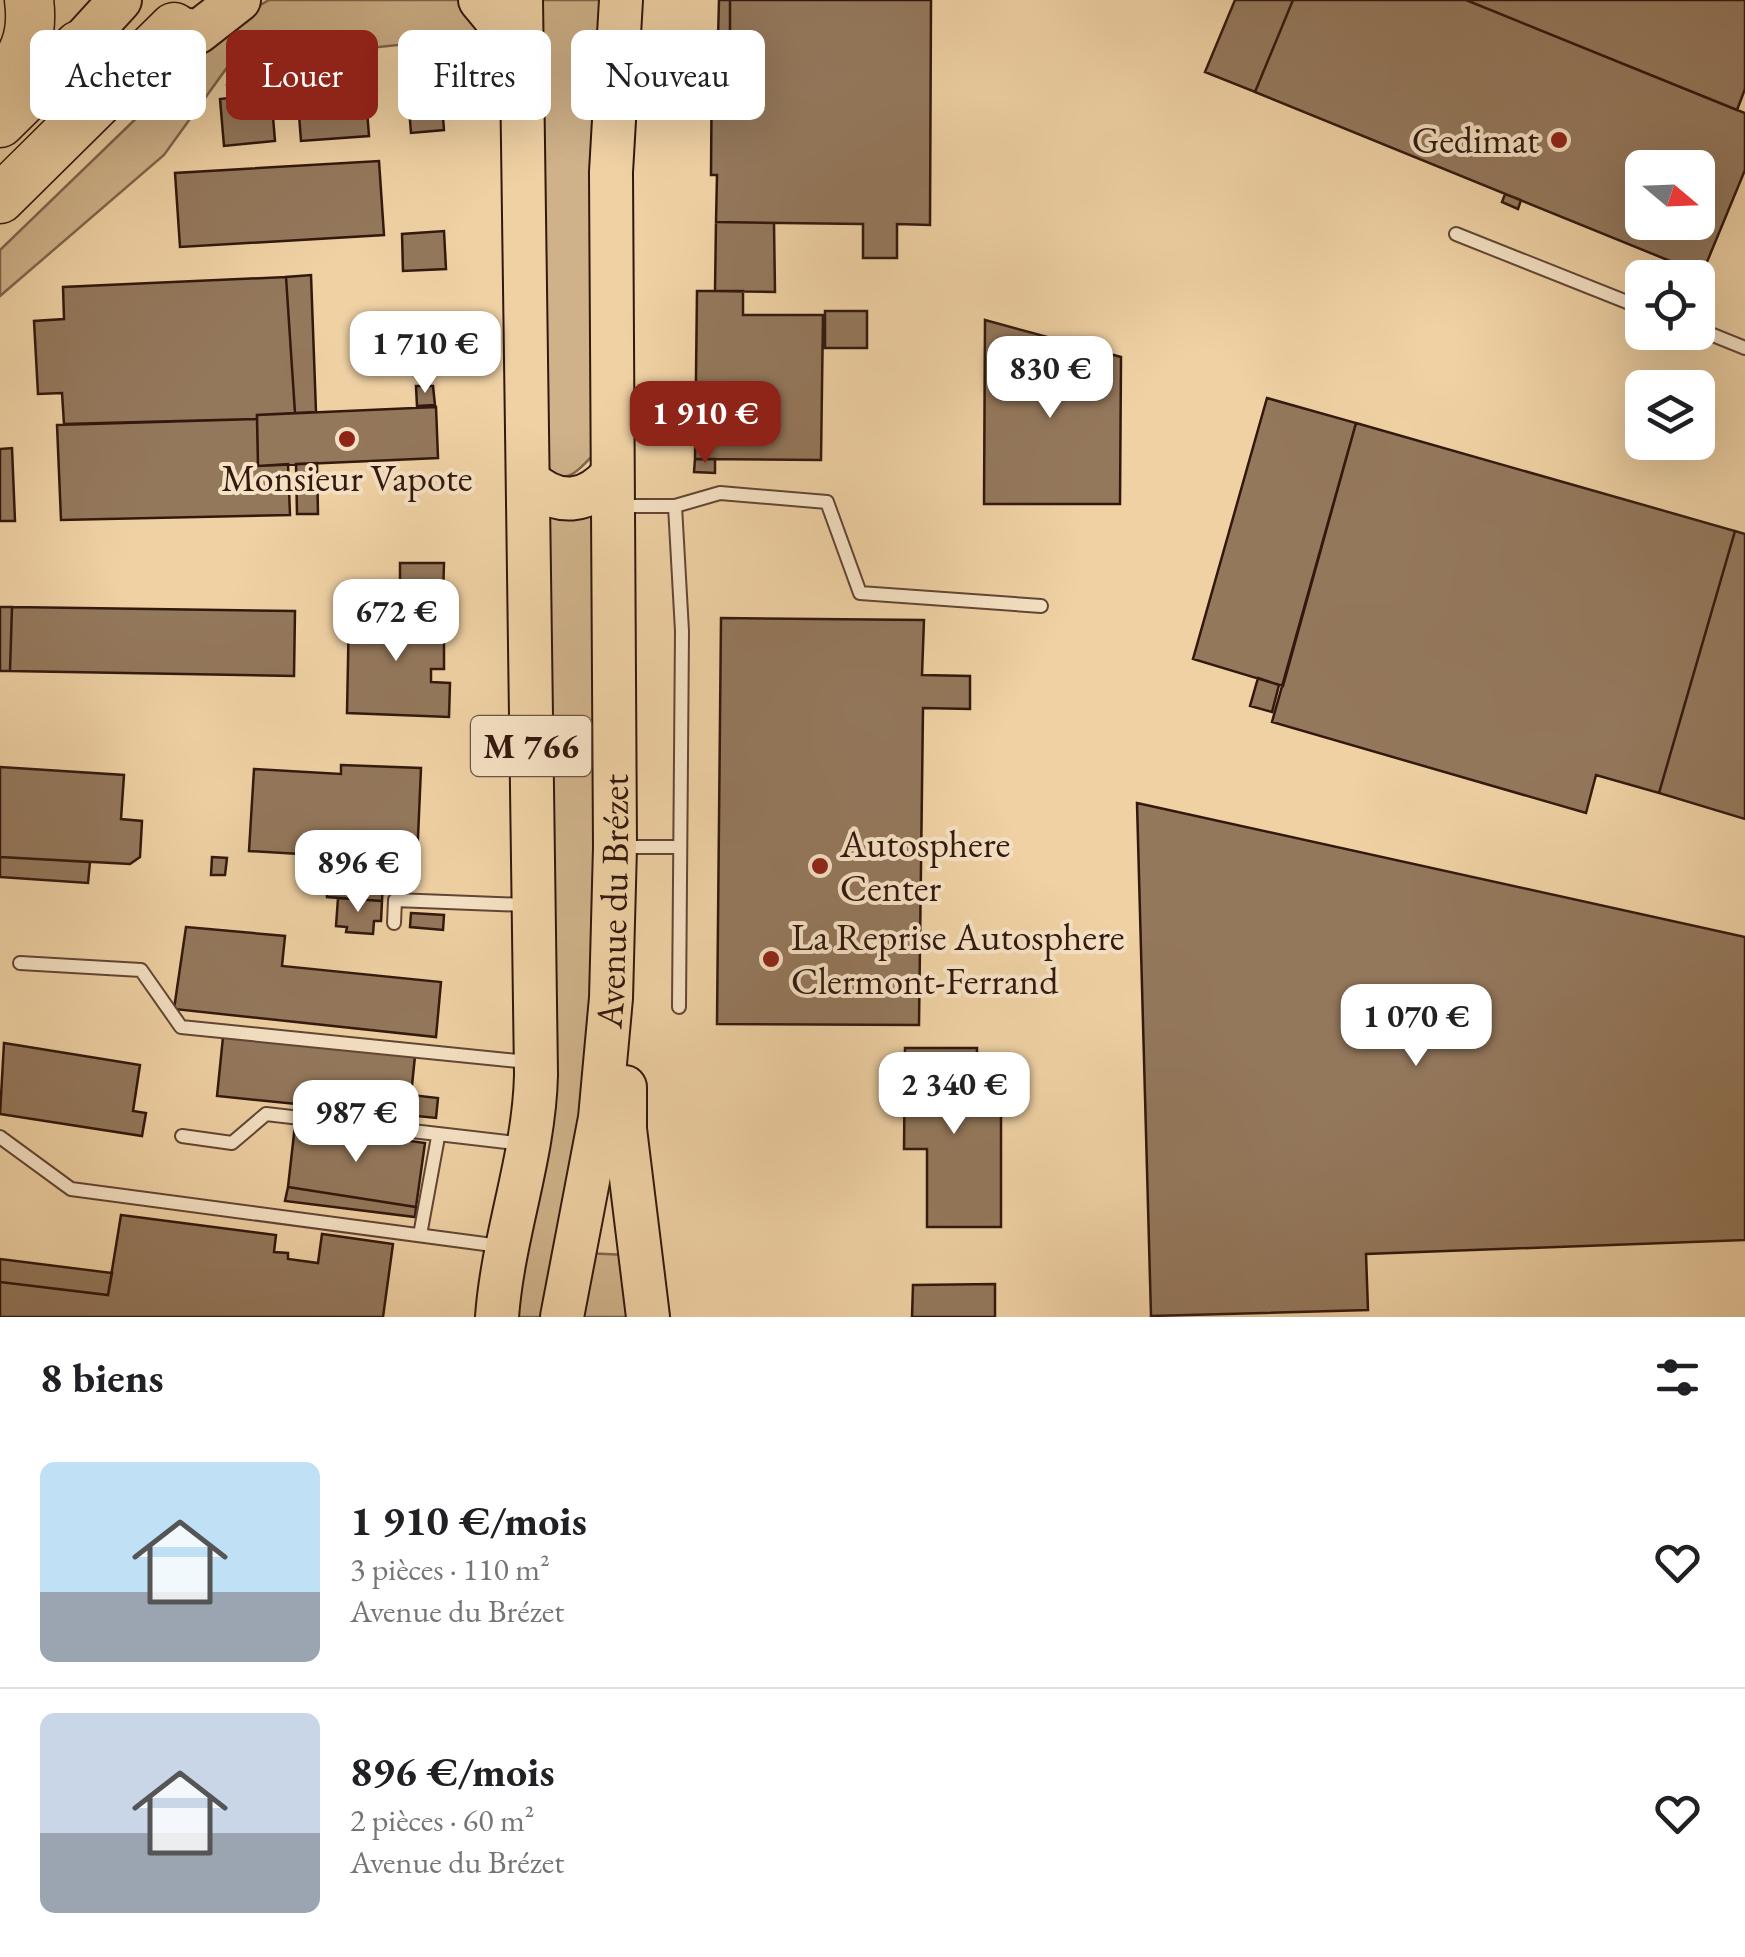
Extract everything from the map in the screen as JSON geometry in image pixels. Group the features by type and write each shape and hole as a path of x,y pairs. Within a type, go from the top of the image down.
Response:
{"highway":[{"path":"0,85 24,56 32,22 29,0"},
{"path":"0,199 188,13"},
{"path":"0,123 30,93"}],"main road":[{"path":"93,30 120,0"},
{"path":"188,13 198,32 239,0"},
{"path":"480,0 504,29 522,20"},
{"name":"Avenue du Brézet","path":"562,1317 600,1118 611,998 615,848 611,172 621,0"},
{"name":"Avenue du Brézet","path":"497,1317 508,1246 532,1145 536,1063 522,20"},
{"path":"528,480 554,497 584,499 612,490"},
{"path":"611,998 625,1059 625,1129 648,1317"}],"lane":[{"path":"1456,234 1625,301"},
{"path":"1715,336 1745,348"},
{"path":"612,490 674,506 720,492 827,502 860,593 1042,606"},
{"path":"674,506 682,631 680,1007"},
{"path":"615,848 679,847"},
{"path":"394,922 395,900 533,905"},
{"path":"20,963 141,970 181,1027 536,1063"},
{"path":"182,1136 232,1143 266,1114 532,1145"},
{"path":"0,1137 71,1189 508,1246"},
{"path":"420,1235 438,1137"}],"shaded area":[{"path":"269,0 467,0 483,30 398,30 398,45 378,47 378,30 228,30"},
{"path":"538,0 603,0 602,30 571,30 571,120 601,120 594,454 574,473 562,477 542,459 539,120 551,120 551,30 538,30"},
{"path":"226,31 226,69 206,97 206,51"},
{"path":"134,120 189,120 164,155 0,296 0,250"},
{"path":"541,510 598,513 601,869 587,1109 551,1317 512,1317"},
{"path":"584,1253 627,1255 638,1317 573,1317"}],"building":[{"path":"719,0 730,0 730,30 718,30"},
{"path":"730,0 931,0 930,225 897,224 897,258 863,258 863,224 716,222 717,175 711,175 711,120 765,120 765,30 730,30"},
{"path":"1235,0 1293,0 1255,92 1205,72"},
{"name":"Gedimat","path":"1293,0 1466,0 1745,113 1745,170 1708,260 1668,260 1255,92"},
{"path":"1466,0 1745,0 1745,89 1737,110"},
{"path":"226,98 226,120 273,120 275,141 224,146 220,99"},
{"path":"299,120 368,120 369,136 301,141"},
{"path":"410,120 443,120 444,130 411,133"},
{"path":"379,161 384,235 180,247 175,173"},
{"path":"1505,194 1521,200 1518,209 1502,202"},
{"path":"716,222 774,223 775,292 715,291"},
{"path":"444,231 446,269 403,271 402,234"},
{"path":"311,275 316,412 295,413 286,277"},
{"path":"286,277 295,413 257,415 257,419 64,424 62,393 38,394 34,321 64,319 63,287"},
{"path":"697,291 743,291 743,315 823,315 821,460 695,459"},
{"path":"825,311 867,311 867,348 825,348"},
{"path":"985,320 1121,357 1120,504 984,504"},
{"path":"416,386 433,386 435,405 417,406"},
{"path":"1267,398 1356,423 1283,686 1193,659"},
{"name":"Monsieur Vapote","path":"436,407 438,458 258,466 257,415"},
{"path":"257,419 258,466 288,464 290,515 61,520 57,425"},
{"path":"1356,423 1735,531 1659,793 1596,775 1586,813 1272,722"},
{"path":"12,448 15,521 0,521 0,449"},
{"path":"695,459 715,459 715,473 694,472"},
{"path":"317,463 318,514 297,514 296,464"},
{"path":"1735,531 1745,534 1745,819 1659,793"},
{"path":"400,563 444,563 443,596 400,596"},
{"path":"0,607 12,607 10,671 0,671"},
{"path":"12,607 295,611 294,676 10,671"},
{"path":"349,611 444,613 444,669 431,669 431,682 450,683 449,717 347,713"},
{"name":"Autosphere Center","path":"721,618 924,620 922,675 970,676 970,709 923,708 919,1025 717,1024"},
{"path":"1258,678 1279,685 1272,712 1250,706"},
{"path":"341,765 421,768 417,861 249,851 254,769 341,774"},
{"path":"0,767 124,775 121,819 142,821 140,857 130,864 0,857"},
{"path":"1137,803 1745,937 1745,1240 1366,1254 1368,1310 1151,1316"},
{"path":"0,857 90,862 88,883 0,877"},
{"path":"212,857 227,858 225,875 211,875"},
{"path":"351,857 376,858 378,880 383,880 382,901 327,897 328,881 350,882"},
{"path":"338,898 382,901 381,921 374,921 373,934 346,932 347,927 336,926"},
{"path":"411,913 444,915 443,930 410,927"},
{"path":"186,927 285,936 282,966 441,982 436,1037 174,1009"},
{"path":"223,1037 415,1056 411,1095 438,1098 436,1118 217,1096"},
{"path":"4,1043 140,1065 133,1111 146,1113 142,1136 0,1114"},
{"path":"905,1048 977,1048 977,1105 1001,1105 1001,1227 927,1227 927,1149 904,1149"},
{"path":"295,1125 425,1143 416,1207 288,1187"},
{"path":"288,1187 416,1207 415,1217 285,1201"},
{"path":"121,1215 276,1235 274,1252 288,1253 288,1259 318,1263 322,1234 393,1244 383,1317 0,1317 0,1282 108,1295"},
{"path":"0,1259 112,1273 108,1295 0,1282"},
{"path":"995,1284 995,1317 912,1317 913,1285"}],"place":[{"name":"Gedimat","path":"1559,140"},
{"name":"Monsieur Vapote","path":"347,439"},
{"name":"Autosphere Center","path":"820,866"},
{"name":"La Reprise Autosphere Clermont-Ferrand","path":"771,959"}]}
